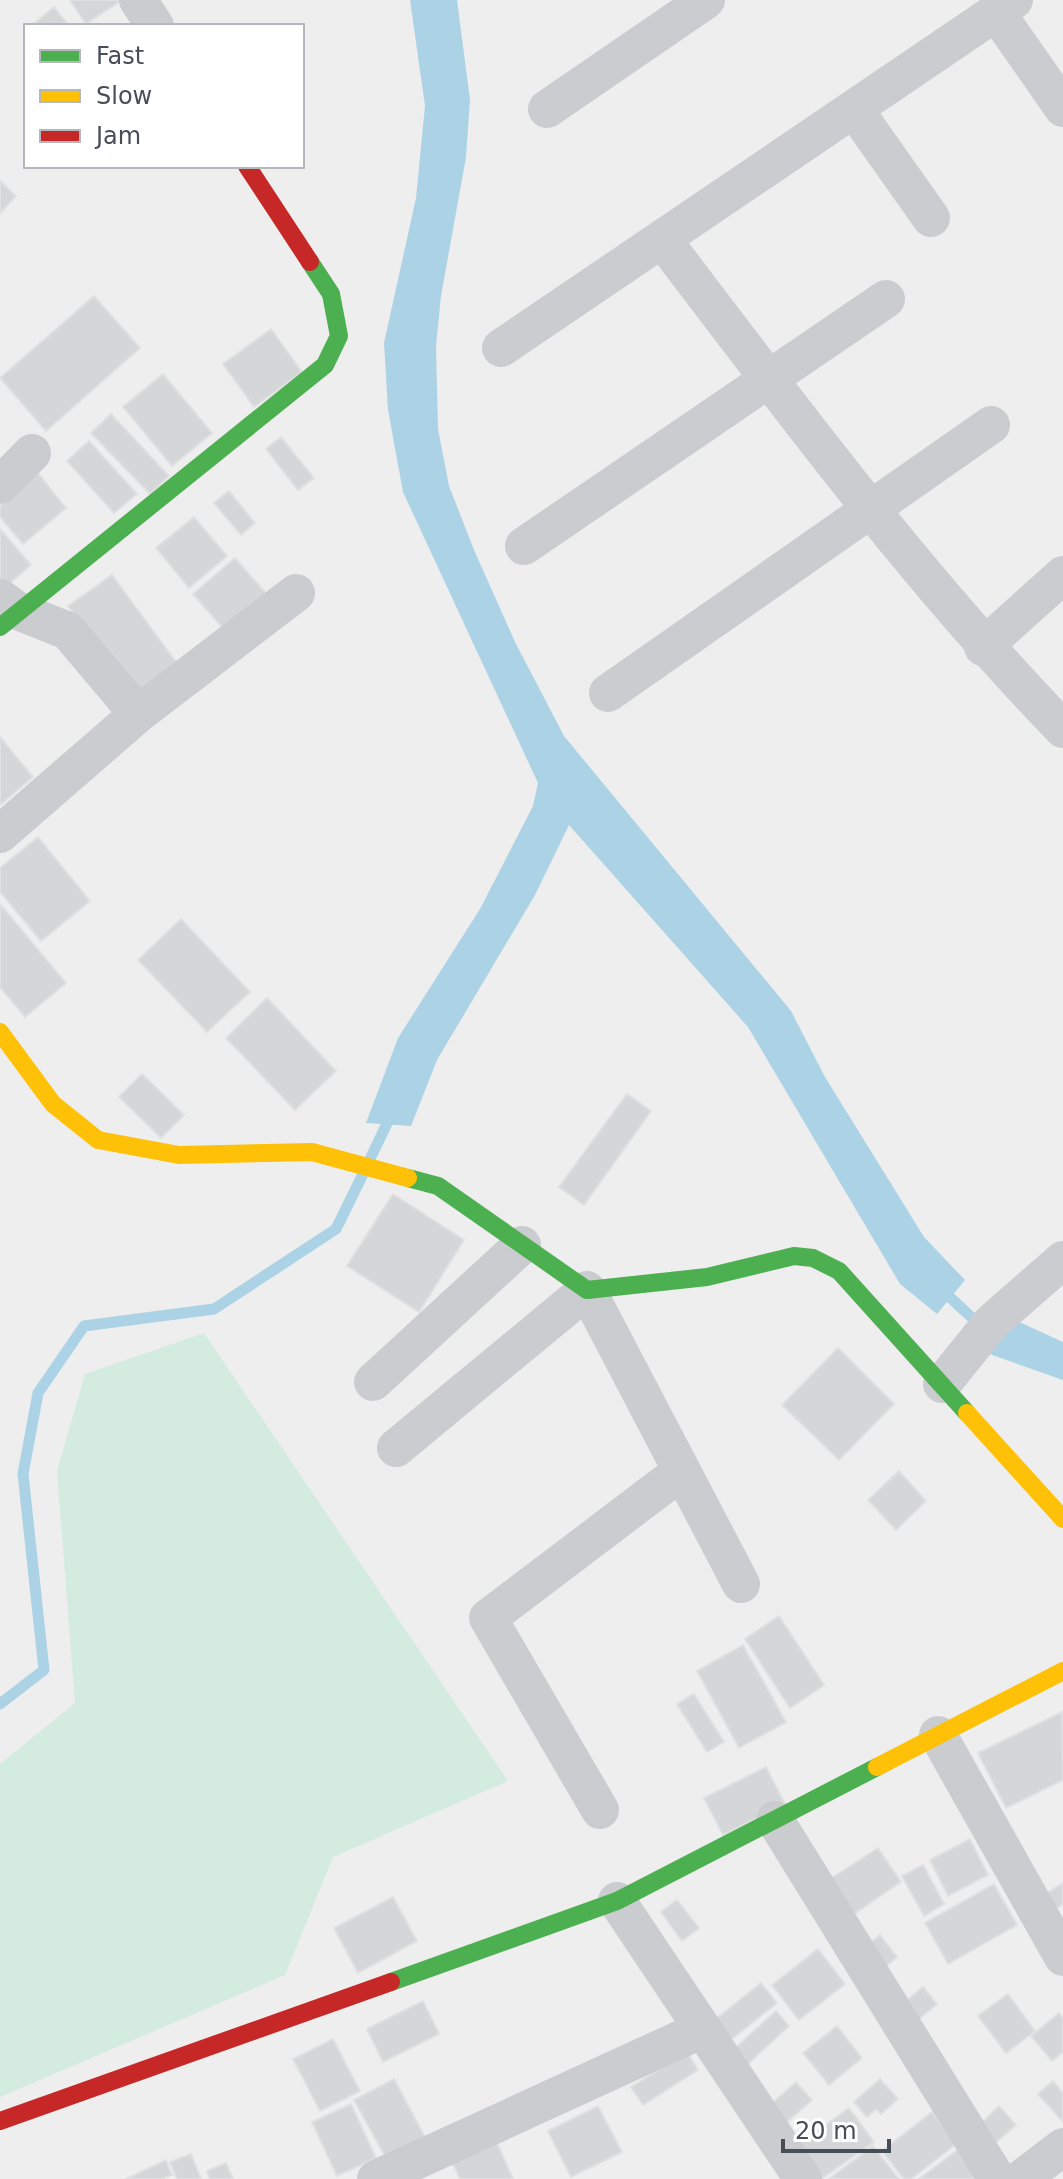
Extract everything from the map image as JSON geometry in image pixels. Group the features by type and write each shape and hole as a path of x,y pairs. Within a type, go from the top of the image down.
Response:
{"street":[{"path":"138,0 154,24"},
{"path":"547,109 706,0"},
{"path":"501,348 1005,6 1063,108"},
{"path":"854,109 931,218"},
{"path":"6,612 325,365 339,336 331,294 248,168"},
{"path":"662,239 869,510 983,647 1063,729"},
{"path":"524,546 886,299"},
{"path":"608,693 991,425"},
{"path":"0,485 32,453"},
{"path":"983,647 1063,575"},
{"path":"0,834 138,714 296,593"},
{"path":"6,612 68,631 138,714"},
{"path":"0,1032 53,1104 98,1140 179,1155 312,1152 438,1186 587,1290 741,1584"},
{"path":"373,1382 522,1245"},
{"path":"396,1448 587,1290 707,1277 794,1256 813,1258 839,1271 1063,1519"},
{"path":"942,1384 978,1340 1063,1260"},
{"path":"600,1810 488,1618 682,1471"},
{"path":"0,2121 617,1901 1063,1671"},
{"path":"938,1735 1063,1957"},
{"path":"775,1820 1022,2177 1063,2147"},
{"path":"617,1901 803,2179"},
{"path":"376,2179 703,2029"}],"green space":[{"path":"204,1333 508,1781 333,1857 285,1975 0,2097 0,1764 75,1703 57,1471 85,1374"}],"water":[{"path":"410,0 457,0 470,100 466,157 441,296 436,346 438,429 449,486 474,550 515,642 564,736 791,1011 825,1077 924,1237 965,1280 937,1314 900,1284 748,1027 569,825 535,895 437,1060 411,1126 366,1123 398,1038 480,909 533,806 538,783 403,492 388,410 384,343 416,198 425,106"},
{"path":"1006,1316 1063,1342 1063,1380 981,1351"}],"building":[{"path":"70,0 122,0 86,24"},
{"path":"54,7 67,24 33,24"},
{"path":"0,181 16,196 0,213"},
{"path":"94,296 140,348 46,431 0,378"},
{"path":"271,329 302,372 254,407 223,364"},
{"path":"163,374 212,433 172,466 123,407"},
{"path":"111,414 169,476 150,494 91,433"},
{"path":"281,437 314,478 298,490 266,449"},
{"path":"89,441 137,494 114,513 67,461"},
{"path":"38,473 66,508 23,544 0,517 0,505"},
{"path":"229,491 255,523 241,535 214,503"},
{"path":"194,517 227,556 189,588 156,548"},
{"path":"0,529 31,565 3,589 0,586"},
{"path":"235,558 271,599 229,635 193,594"},
{"path":"112,575 179,666 135,698 68,606"},
{"path":"0,737 33,777 0,805"},
{"path":"38,837 90,901 41,941 0,892 0,868"},
{"path":"0,904 66,983 25,1017 0,987"},
{"path":"181,919 250,992 207,1032 138,960"},
{"path":"267,998 336,1071 295,1110 226,1038"},
{"path":"142,1074 184,1115 161,1138 119,1097"},
{"path":"627,1094 651,1111 584,1205 559,1187"},
{"path":"393,1194 464,1240 419,1312 347,1266"},
{"path":"838,1348 894,1404 839,1460 782,1405"},
{"path":"899,1471 926,1501 896,1530 868,1500"},
{"path":"779,1616 824,1685 790,1708 745,1639"},
{"path":"743,1645 786,1722 739,1748 697,1671"},
{"path":"694,1694 724,1742 707,1752 677,1704"},
{"path":"1062,1712 1063,1780 1006,1808 978,1753"},
{"path":"766,1767 785,1804 723,1835 704,1798"},
{"path":"970,1839 988,1875 948,1896 930,1860"},
{"path":"878,1848 901,1882 848,1918 824,1883"},
{"path":"923,1865 944,1904 924,1916 902,1876"},
{"path":"1063,1883 1063,1904 1050,1912 1041,1897"},
{"path":"994,1884 1017,1925 948,1964 925,1923"},
{"path":"393,1897 417,1941 358,1973 334,1928"},
{"path":"677,1900 699,1928 682,1941 661,1912"},
{"path":"880,1935 897,1957 879,1972 862,1950"},
{"path":"818,1949 845,1984 799,2020 772,1985"},
{"path":"761,1983 777,2003 727,2043 711,2023"},
{"path":"923,1987 937,2004 913,2024 899,2007"},
{"path":"1008,1994 1035,2031 1006,2053 978,2016"},
{"path":"423,2001 439,2034 383,2062 367,2029"},
{"path":"776,2011 789,2026 747,2065 733,2050"},
{"path":"1059,2013 1063,2018 1063,2052 1052,2061 1031,2036"},
{"path":"837,2026 862,2058 829,2085 803,2053"},
{"path":"333,2039 360,2091 320,2111 293,2059"},
{"path":"687,2052 698,2070 643,2105 631,2087"},
{"path":"394,2079 425,2137 386,2158 354,2100"},
{"path":"880,2079 898,2099 881,2114 876,2109 867,2117 854,2102"},
{"path":"1053,2081 1063,2093 1063,2122 1038,2094"},
{"path":"796,2082 812,2100 786,2123 770,2105"},
{"path":"351,2104 376,2158 337,2176 312,2122"},
{"path":"598,2106 622,2152 571,2177 548,2131"},
{"path":"999,2106 1016,2125 993,2145 977,2127"},
{"path":"849,2108 874,2142 821,2179 797,2146"},
{"path":"932,2112 956,2144 911,2179 904,2179 882,2151"},
{"path":"497,2143 513,2179 460,2179 452,2162"},
{"path":"873,2146 899,2179 829,2179"},
{"path":"960,2148 977,2179 919,2179"},
{"path":"191,2154 201,2179 177,2179 170,2162"},
{"path":"166,2160 172,2175 161,2179 126,2179"},
{"path":"226,2163 233,2179 210,2179 207,2171"}],"waterway":[{"path":"370,1159 392,1113"},
{"path":"0,1704 44,1670 23,1474 38,1393 84,1326 214,1309 336,1229 363,1174"},
{"path":"942,1290 982,1327"}],"traffic: fast":[{"path":"0,627 325,365 339,336 331,294 310,262"},
{"path":"408,1178 438,1186 587,1290 707,1277 794,1256 813,1258 839,1271 967,1413"},
{"path":"391,1982 617,1901 877,1767"}],"traffic: slow":[{"path":"0,1032 53,1104 98,1140 179,1155 312,1152 408,1178"},
{"path":"967,1413 1063,1519"},
{"path":"877,1767 1063,1671"}],"traffic: jam":[{"path":"248,168 310,262"},
{"path":"0,2121 391,1982"}]}
